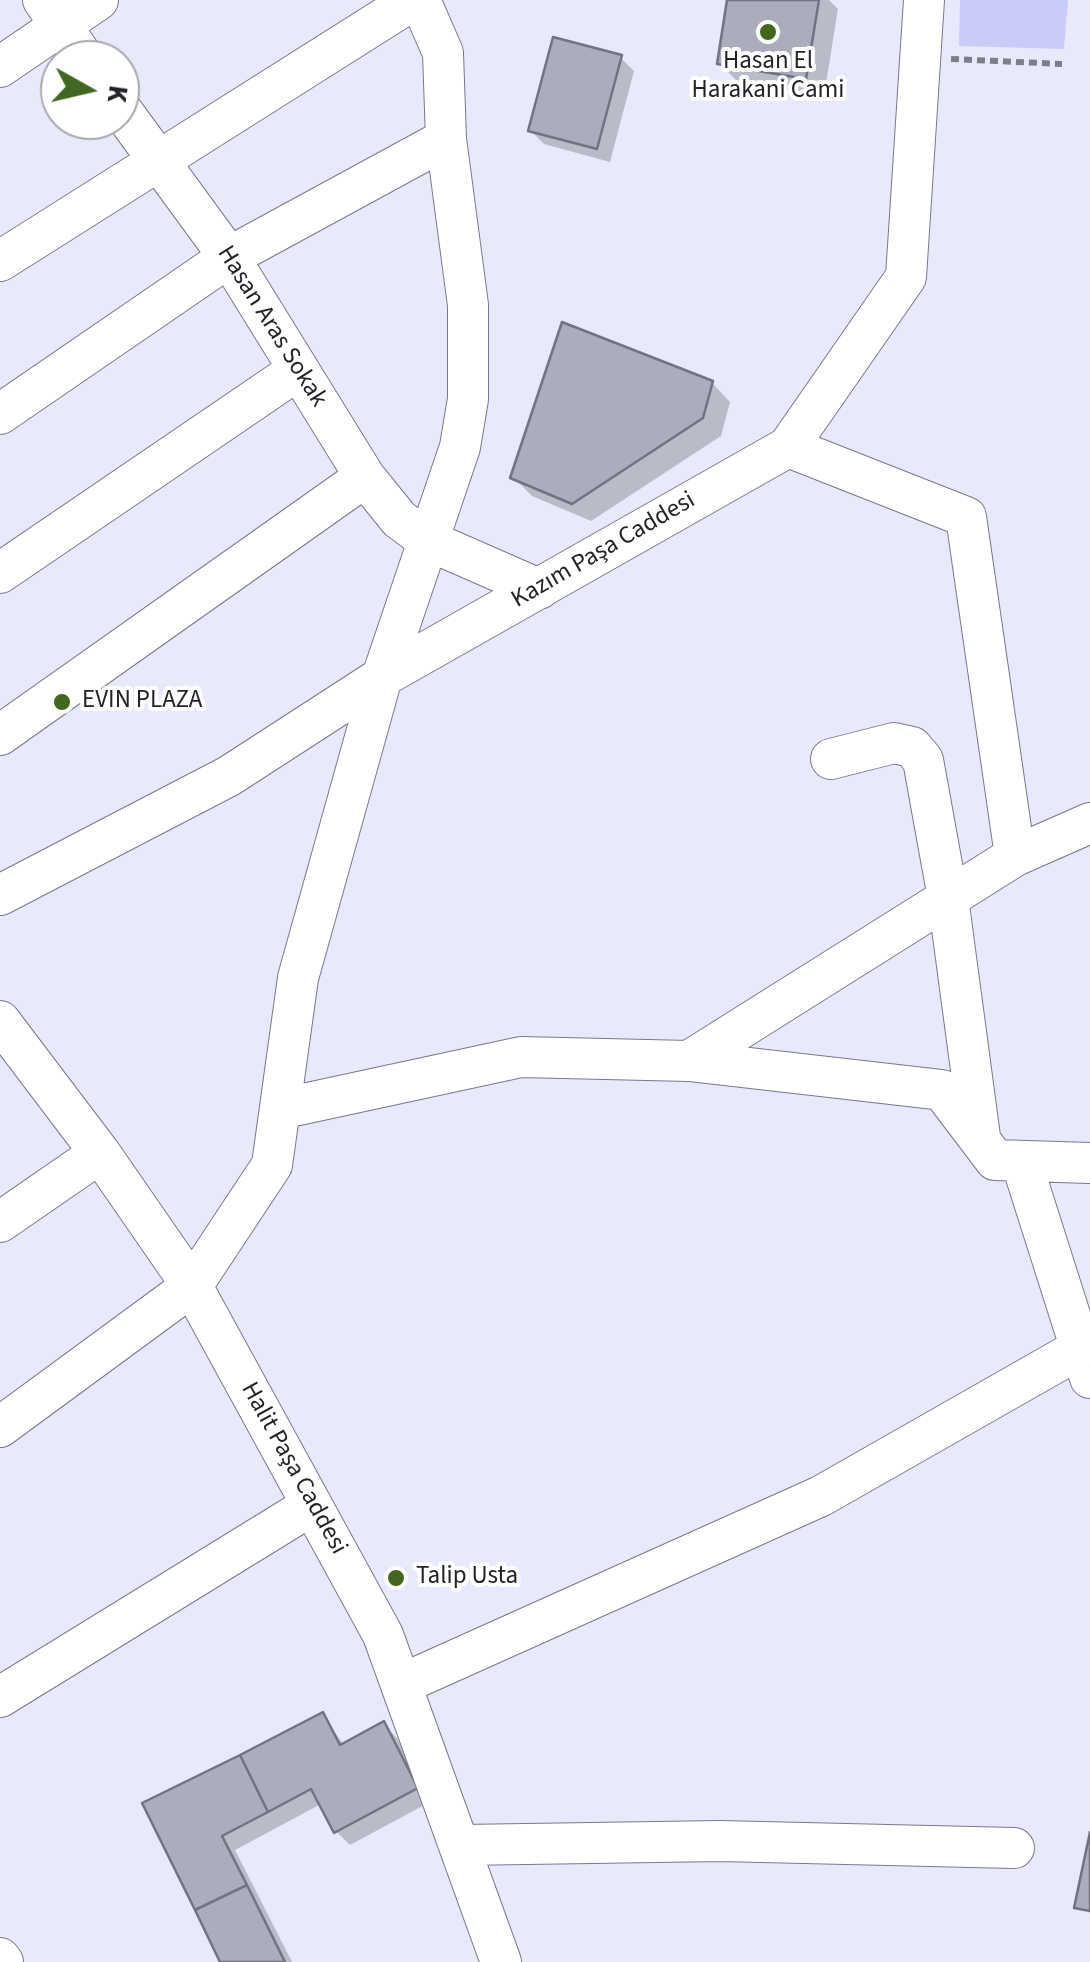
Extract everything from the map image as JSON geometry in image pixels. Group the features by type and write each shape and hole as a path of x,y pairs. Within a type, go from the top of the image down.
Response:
{"street":[{"path":"0,67 52,13 98,0"},
{"path":"0,261 157,158 417,0 443,53 446,139 470,356 460,447 382,677 298,978 272,1165 192,1286 0,1427"},
{"name":"Kazım Paşa Caddesi","path":"0,896 229,776 382,677 788,447 906,278 924,0"},
{"path":"52,13 71,40"},
{"name":"Hasan Aras Sokak","path":"140,135 229,257 364,477 399,519 427,540 539,588"},
{"path":"0,414 229,257 446,139"},
{"path":"0,572 298,370"},
{"path":"788,447 966,517 1015,856"},
{"path":"0,735 364,477"},
{"path":"831,758 894,743 919,752 948,898 980,1141"},
{"path":"689,1061 1015,856 1090,823"},
{"name":"Halit Paşa Caddesi","path":"2,1028 100,1153 192,1286 383,1635 462,1845 500,1962"},
{"path":"280,1110 521,1057 689,1061 942,1090 995,1160 1090,1163"},
{"path":"0,1222 100,1153"},
{"path":"402,1684 821,1496 1086,1363 1021,1161"},
{"path":"0,1697 312,1505"},
{"path":"462,1845 720,1841 1014,1848"}],"path":[{"path":"920,58 1062,64"}],"shaded area":[{"path":"960,0 1068,0 1064,49 959,46"}],"building":[{"name":"Hasan El Harakani Cami","path":"727,0 819,0 806,79 717,64"},
{"path":"553,37 622,55 597,149 528,131"},
{"path":"562,322 713,381 703,418 572,504 510,478"},
{"path":"323,1712 340,1745 384,1721 418,1788 334,1833 311,1789 268,1812 240,1755"},
{"path":"240,1755 268,1812 222,1836 247,1885 195,1910 142,1803"},
{"path":"1090,1832 1090,1911 1074,1908"},
{"path":"247,1885 285,1962 220,1962 195,1910"}],"place":[{"name":"Hasan El Harakani Cami","path":"768,32"},
{"name":"EVIN PLAZA","path":"62,702"},
{"name":"Talip Usta","path":"396,1578"}]}
